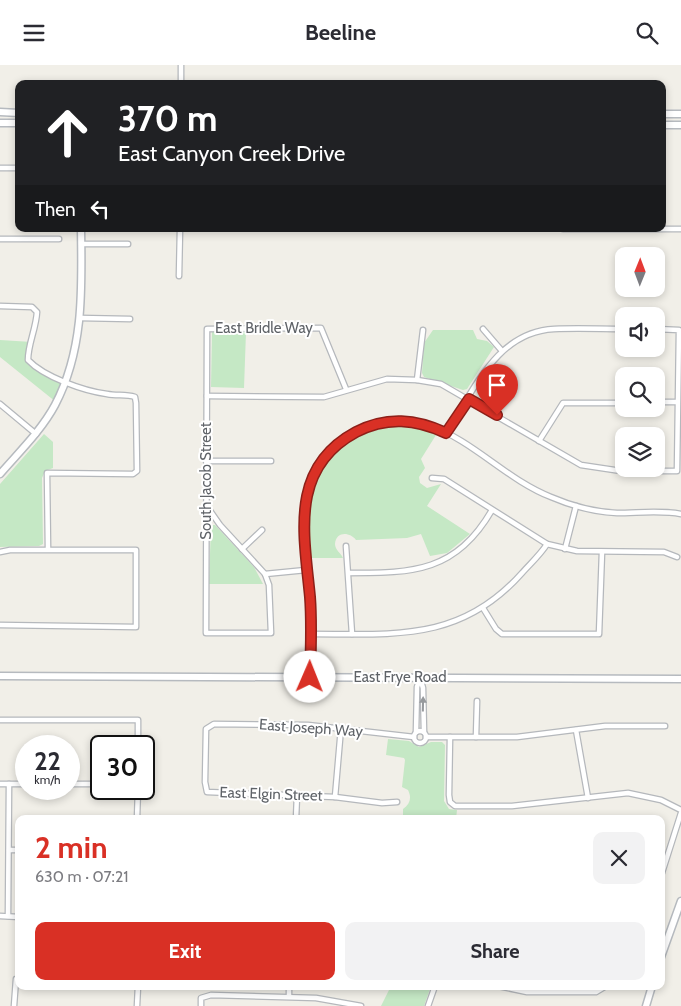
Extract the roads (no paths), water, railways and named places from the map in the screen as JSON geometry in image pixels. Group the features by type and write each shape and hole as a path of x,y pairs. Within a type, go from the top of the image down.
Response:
{"street":[{"path":"181,65 181,80"},
{"path":"0,112 15,113"},
{"path":"666,114 681,114"},
{"path":"0,123 15,123"},
{"path":"666,125 681,125"},
{"path":"0,168 15,168"},
{"path":"666,229 681,229"},
{"path":"0,474 36,434 54,406 66,382 76,349 80,318 81,232"},
{"path":"179,276 180,232"},
{"path":"0,239 59,239"},
{"path":"81,243 128,244"},
{"path":"0,306 32,307 37,312 28,360 35,367 90,391 135,397 137,471 133,474 47,473 48,549"},
{"path":"80,318 130,319"},
{"name":"East Bridle Way","path":"207,329 321,328 346,389"},
{"name":"South Jacob Street","path":"207,329 206,633 271,633 269,585 266,574"},
{"path":"483,329 502,351"},
{"path":"446,433 489,365 502,351 517,340 533,333 553,329 615,329"},
{"path":"207,396 324,397 338,394 346,389 387,379 416,379 441,384 581,465 621,471 677,471 679,329 665,329"},
{"path":"416,379 423,330"},
{"path":"665,402 677,402"},
{"path":"539,441 563,403 615,403"},
{"path":"0,404 36,434"},
{"path":"310,677 311,633 306,570 304,506 311,476 327,453 346,438 366,427 390,421 407,421 427,425 446,433 534,489 576,506 615,513 673,512 681,514"},
{"path":"206,461 271,461"},
{"path":"432,479 444,479 547,544 565,549 664,552 677,557"},
{"path":"206,505 242,549 266,574 306,570"},
{"path":"565,549 576,506"},
{"path":"673,512 681,509"},
{"path":"349,573 396,573 436,564 454,554 480,531 492,510"},
{"path":"242,549 262,530"},
{"path":"311,633 416,632 465,618 483,608 510,586 547,544"},
{"path":"346,545 352,634"},
{"path":"0,552 48,549 136,550 136,627 0,625"},
{"path":"483,608 496,629 502,634 599,634 602,551"},
{"name":"East Frye Road","path":"0,676 681,679"},
{"path":"414,737 416,732 416,687 420,678"},
{"path":"420,678 424,688 425,734"},
{"path":"476,737 477,701"},
{"path":"0,720 138,720 138,735"},
{"name":"East Joseph Way","path":"207,791 205,782 205,733 209,725 299,725 341,728 414,737 416,742 421,743 425,734"},
{"name":"East Joseph Way","path":"416,732 450,737 517,737 604,726 664,726"},
{"path":"335,797 341,728"},
{"path":"576,730 588,798"},
{"path":"450,737 450,802 455,806 512,806 614,794 643,795 661,800 681,811 665,863"},
{"path":"0,784 15,784"},
{"path":"8,916 9,784"},
{"name":"East Elgin Street","path":"207,791 335,797 382,803 397,801"},
{"path":"296,815 297,795"},
{"path":"138,800 138,815"},
{"path":"9,850 15,850"},
{"path":"665,946 681,901"},
{"path":"0,916 15,917"},
{"path":"14,1006 16,990"},
{"path":"137,1006 138,990"},
{"path":"289,990 289,996"},
{"path":"428,1006 434,990"},
{"path":"517,990 527,992 555,990"},
{"path":"578,990 596,992 599,990"},
{"path":"646,1006 651,990"},
{"path":"201,1006 201,998 210,995 289,996 339,1001 361,1006"}]}
